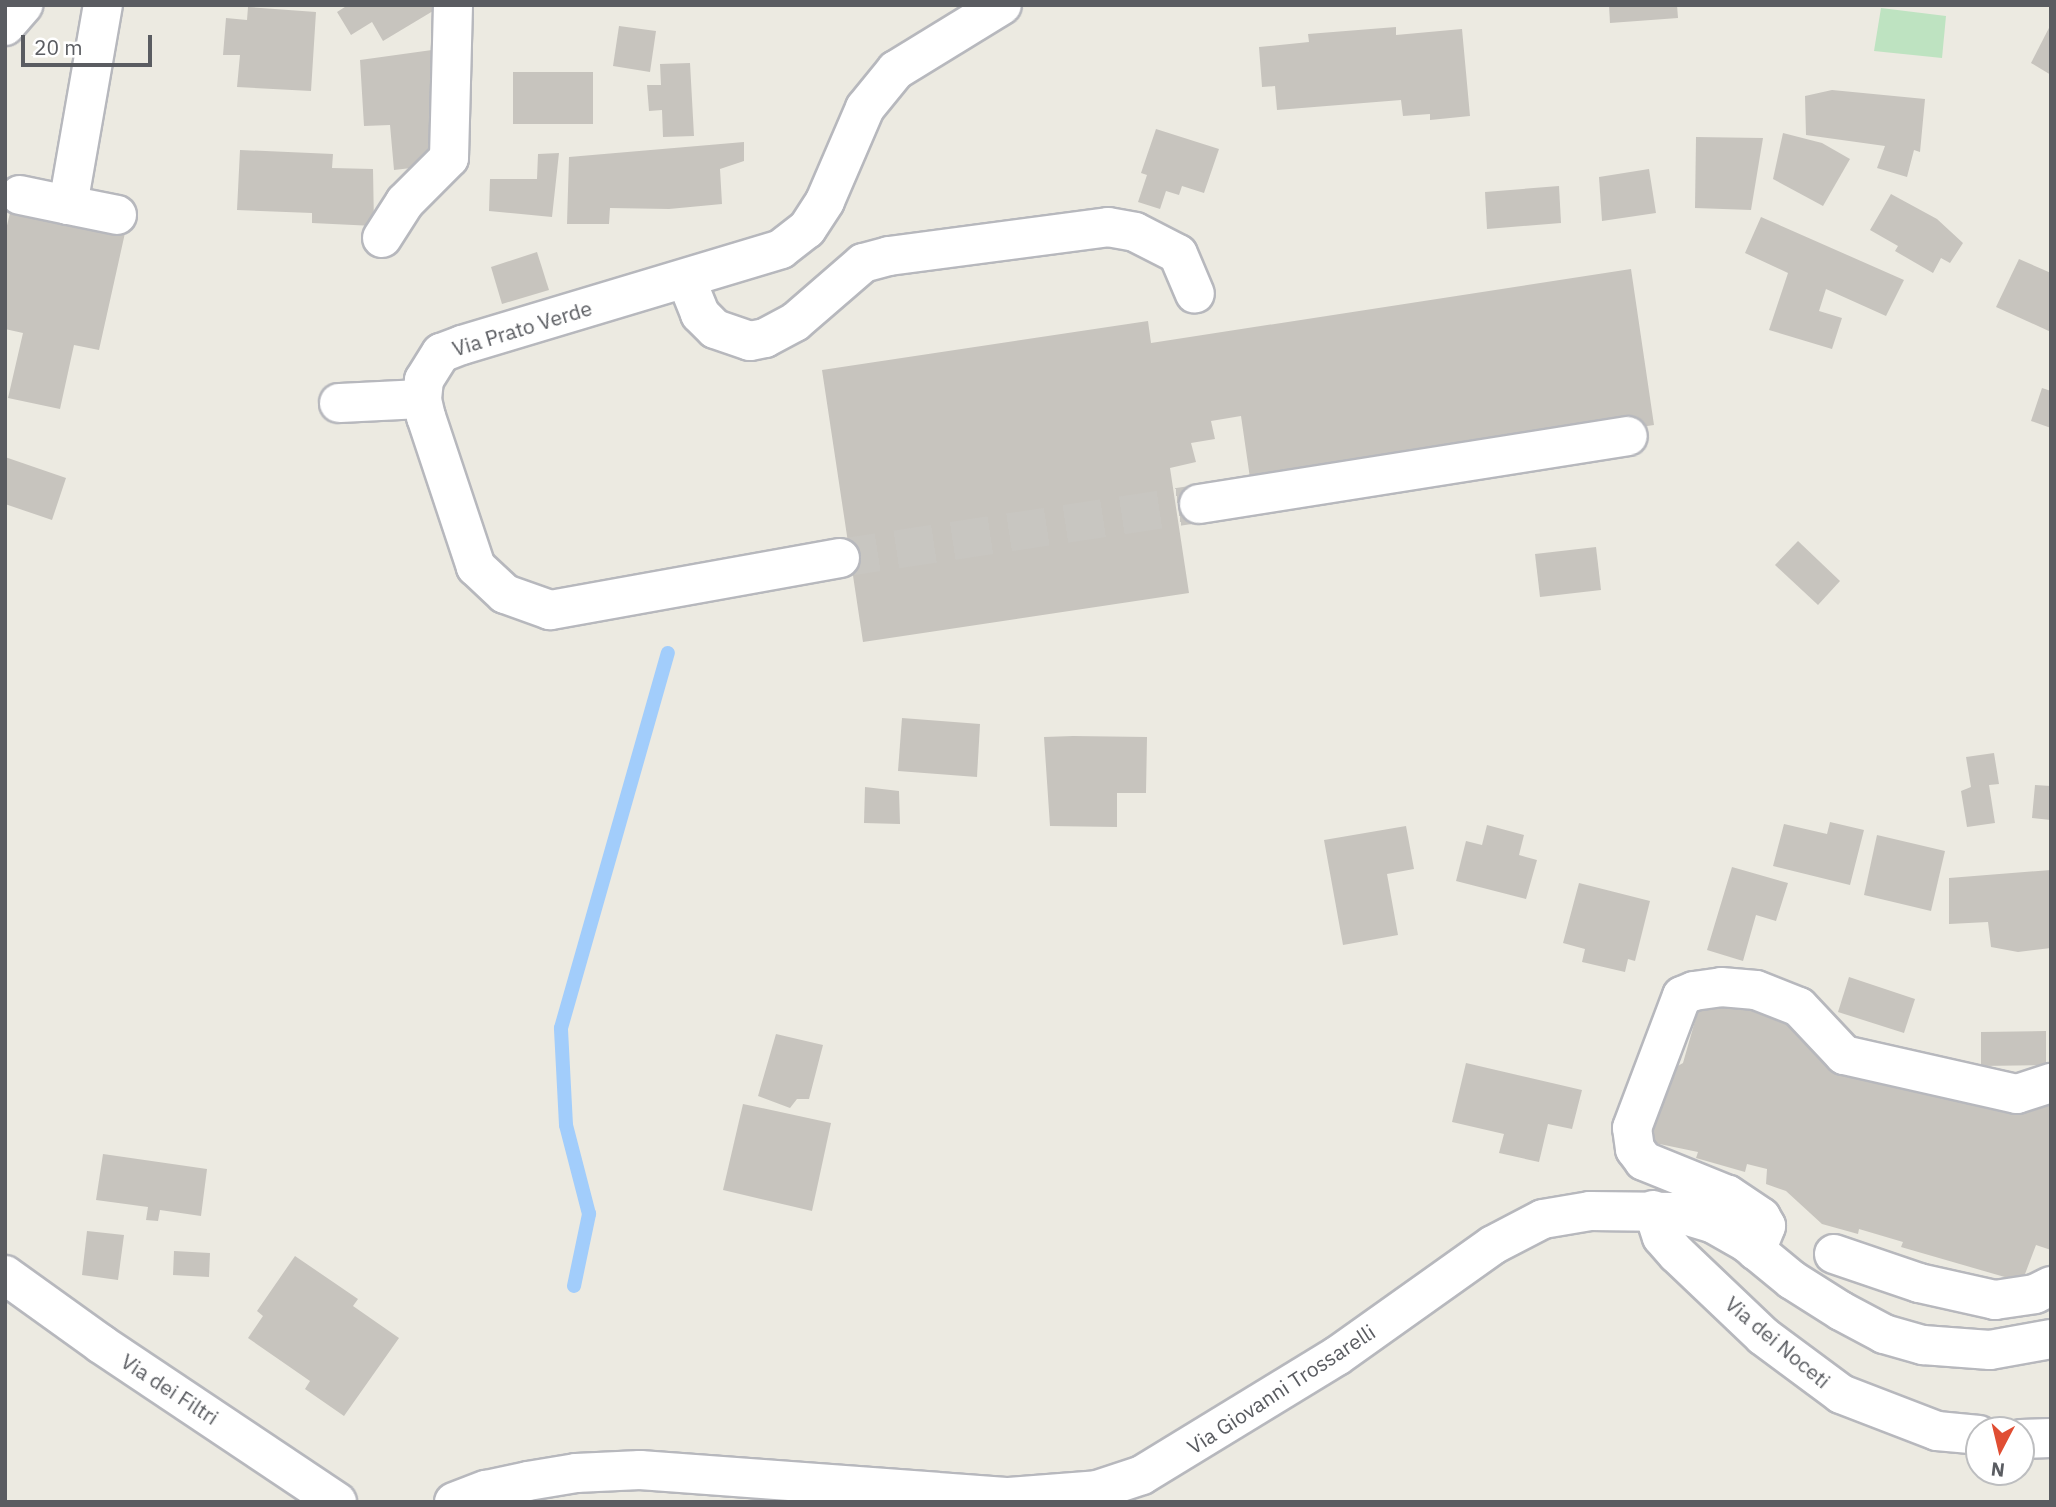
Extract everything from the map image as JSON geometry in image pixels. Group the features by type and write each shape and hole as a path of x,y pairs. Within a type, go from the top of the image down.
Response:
{"street":[{"path":"5,26 23,5"},
{"path":"69,201 103,5"},
{"path":"382,238 405,202 449,158 453,5"},
{"name":"Via Prato Verde","path":"422,399 424,380 440,353 781,249 807,229 825,201 865,108 896,70 1002,5"},
{"path":"20,195 69,201 117,215"},
{"path":"686,279 699,314 715,329 750,341 765,338 794,322 863,263 889,256 1108,227 1135,232 1178,254 1195,294"},
{"path":"340,403 422,399 476,567 505,594 550,610 840,558"},
{"path":"1199,504 1628,436"},
{"path":"1756,1251 1766,1226 1761,1217 1728,1195 1644,1161 1634,1149 1632,1128 1682,996 1694,991 1721,987 1756,990 1799,1007 1844,1055 2017,1094 2051,1083"},
{"name":"Via Giovanni Trossarelli","path":"454,1502 486,1490 528,1481 576,1473 640,1470 1009,1497 1097,1490 1142,1475 1180,1454 1337,1356 1493,1245 1521,1229 1543,1219 1611,1209 1675,1212 1712,1223 1756,1251 1792,1280 1884,1334 1923,1345 1956,1349 1990,1350 2051,1339"},
{"name":"Via dei Noceti","path":"1653,1210 1662,1237 1677,1254 1763,1336 1841,1394 1937,1431 1965,1434"},
{"path":"1834,1254 1919,1283 1995,1300 2035,1294 2051,1286"},
{"name":"Via dei Filtri","path":"5,1275 101,1344 337,1502"}],"green space":[{"path":"1881,8 1946,16 1942,58 1874,51"}],"building":[{"path":"348,5 443,5 383,41 372,22 351,35 337,12"},
{"path":"1609,5 1677,5 1678,18 1610,23"},
{"path":"248,7 316,12 311,91 237,87 240,55 223,55 226,18 247,20"},
{"path":"2051,24 2051,75 2031,63"},
{"path":"619,26 656,31 650,72 613,66"},
{"path":"1396,27 1396,35 1462,29 1470,116 1430,120 1430,114 1403,116 1401,100 1277,110 1275,86 1262,87 1259,47 1309,42 1308,34"},
{"path":"432,50 437,165 394,170 390,125 364,126 360,60"},
{"path":"690,63 694,136 663,137 662,110 649,111 647,85 661,85 660,64"},
{"path":"513,72 593,72 593,124 513,124"},
{"path":"1832,90 1925,99 1920,152 1914,150 1907,177 1877,168 1885,146 1806,135 1805,96"},
{"path":"1156,129 1219,149 1204,193 1182,186 1179,195 1166,191 1160,209 1138,202 1147,175 1141,173"},
{"path":"1783,133 1822,143 1850,159 1823,206 1773,179"},
{"path":"1696,137 1763,138 1751,210 1695,208"},
{"path":"744,142 744,161 720,169 722,204 669,209 610,208 609,224 567,224 569,157"},
{"path":"240,150 333,154 332,168 373,169 374,226 312,223 312,213 237,210"},
{"path":"559,153 552,217 489,211 490,179 537,179 538,154"},
{"path":"1649,169 1656,213 1602,221 1599,177"},
{"path":"1559,186 1561,223 1487,229 1485,192"},
{"path":"1891,194 1937,219 1963,243 1950,263 1941,258 1933,273 1895,251 1898,246 1870,230"},
{"path":"13,200 127,224 99,350 74,345 60,409 8,398 23,333 5,329 5,234"},
{"path":"1761,217 1904,280 1886,316 1826,289 1819,311 1842,318 1832,349 1769,330 1788,273 1745,253"},
{"path":"537,252 549,290 502,304 491,267"},
{"path":"2019,259 2051,273 2051,332 1996,307"},
{"path":"1631,269 1654,425 1251,485 1241,416 1211,421 1215,439 1191,443 1196,462 1170,468 1189,593 863,642 822,370 1148,321 1151,343"},
{"path":"2042,388 2051,391 2051,428 2031,421"},
{"path":"5,457 66,478 52,520 5,504"},
{"path":"1798,541 1840,581 1818,605 1775,565"},
{"path":"1596,547 1601,590 1540,597 1535,554"},
{"path":"902,718 980,724 977,777 898,771"},
{"path":"1044,737 1147,737 1146,793 1117,793 1117,827 1050,826"},
{"path":"1994,753 1999,784 1989,785 1995,823 1967,827 1961,791 1971,787 1966,757"},
{"path":"2035,785 2051,786 2051,820 2032,818"},
{"path":"865,787 899,791 900,824 864,823"},
{"path":"1830,822 1864,830 1850,885 1773,866 1784,824 1827,834"},
{"path":"1487,825 1524,835 1519,855 1537,860 1526,899 1456,881 1466,841 1482,845"},
{"path":"1406,826 1414,869 1387,874 1398,935 1343,945 1324,840"},
{"path":"1877,835 1945,851 1931,911 1864,895"},
{"path":"1732,867 1788,883 1776,921 1756,915 1743,961 1707,950"},
{"path":"2051,870 2051,948 2018,952 1991,947 1988,922 1949,924 1949,878"},
{"path":"1579,883 1650,901 1635,961 1628,959 1625,972 1582,962 1585,949 1563,943"},
{"path":"1849,977 1915,999 1904,1033 1838,1012"},
{"path":"1741,998 1798,1016 1823,1059 2051,1092 2051,1250 2036,1245 2022,1282 1901,1247 1903,1242 1859,1229 1858,1234 1822,1224 1786,1191 1766,1184 1767,1169 1747,1164 1745,1172 1696,1158 1698,1152 1645,1141 1665,1073 1683,1063 1699,1007"},
{"path":"2046,1031 2046,1065 1981,1066 1981,1032"},
{"path":"776,1034 823,1045 809,1099 797,1099 790,1108 758,1096"},
{"path":"1466,1063 1582,1090 1572,1129 1548,1124 1539,1162 1499,1153 1504,1134 1452,1122"},
{"path":"743,1104 831,1123 812,1211 723,1190"},
{"path":"103,1154 207,1169 201,1216 160,1210 158,1221 146,1220 148,1207 96,1200"},
{"path":"87,1231 124,1235 118,1280 82,1275"},
{"path":"174,1251 210,1253 209,1277 173,1275"},
{"path":"295,1256 358,1299 353,1306 399,1338 344,1416 305,1389 310,1381 248,1338 263,1316 257,1311"}],"waterway":[{"path":"574,1286 589,1214 566,1125 561,1028 668,653"}],"tunnel":[{"path":"840,558 1199,504"}]}
